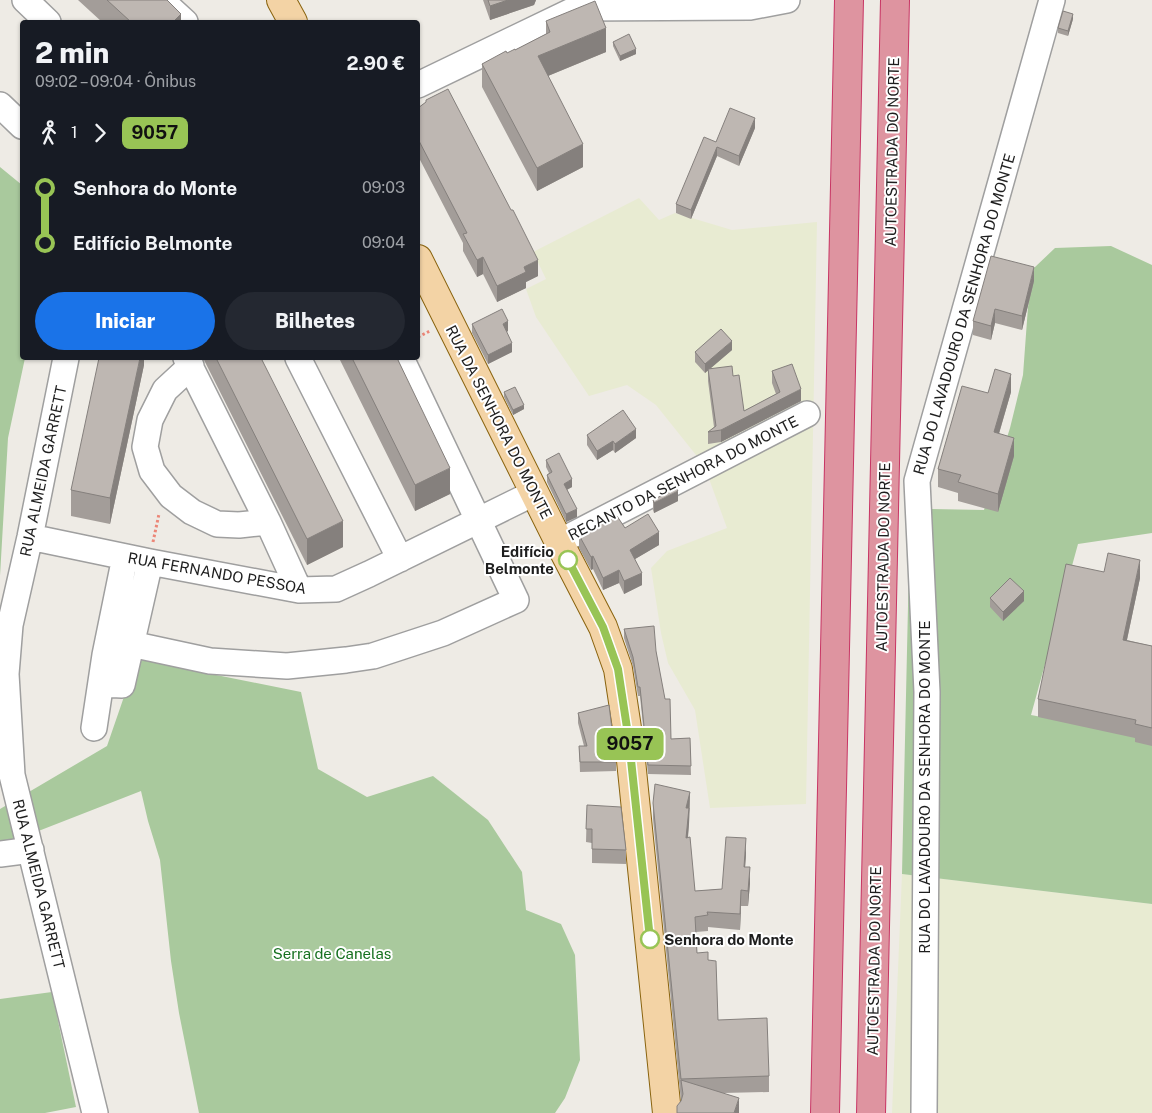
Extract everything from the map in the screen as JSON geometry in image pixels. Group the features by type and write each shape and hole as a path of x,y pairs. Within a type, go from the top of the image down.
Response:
{"highway":[{"path":"825,1113 849,0"},
{"name":"AUTOESTRADA DO NORTE","path":"871,1113 895,0"}],"main road":[{"path":"281,0 292,20"},
{"name":"RUA DA SENHORA DO MONTE","path":"420,264 558,542 603,627 618,669 630,751 667,1113"}],"street":[{"path":"25,0 46,20"},
{"path":"161,0 183,20"},
{"path":"420,84 578,8 656,4 750,7 787,0"},
{"name":"RUA DO LAVADOURO DA SENHORA DO MONTE","path":"924,1113 927,692 917,481 1052,0"},
{"path":"0,105 20,124"},
{"name":"RUA ALMEIDA GARRETT","path":"66,360 30,537 10,625 6,674 12,775 95,1113"},
{"path":"299,360 400,559"},
{"path":"131,644 210,660 287,666 346,660 373,656 444,633 516,600 402,360"},
{"path":"268,522 239,525 217,524 192,512 171,496 152,471 145,447 150,420 165,390 188,362 268,522 299,590"},
{"name":"RECANTO DA SENHORA DO MONTE","path":"558,542 807,414"},
{"name":"RUA FERNANDO PESSOA","path":"30,537 299,590 336,589 534,493"},
{"path":"94,728 125,557"},
{"path":"101,684 122,685 150,562"},
{"path":"0,854 31,850"}],"path":[{"path":"155,535 158,518"}],"green space":[{"path":"0,167 20,183 20,360 25,360 8,438 0,576"},
{"path":"639,198 659,220 675,213 732,230 817,222 806,804 710,808 695,710 668,663 661,633 651,568 667,551 727,528 704,465 656,405 627,385 589,396 536,317 526,289 546,279 533,252"},
{"path":"1111,246 1152,265 1152,533 1078,544 1031,715 1152,738 1152,904 902,874 910,517 931,509 984,510 1010,428 1023,375 1028,307 1034,268 1055,248"},
{"name":"Serra de Canelas","path":"137,659 301,692 318,769 367,797 433,776 488,820 522,872 526,910 561,924 575,955 580,1060 565,1098 555,1113 199,1113 179,1013 171,961 160,860 141,791 0,846 0,809 107,746"},
{"path":"902,874 1152,904 1152,1113 892,1113"},
{"path":"52,992 76,1107 45,1113 0,1113 0,999"}],"building":[{"path":"107,0 167,0 181,14 175,20 129,20"},
{"path":"488,0 508,0 490,6"},
{"path":"595,1 606,28 538,56 583,144 537,168 482,64 506,51 507,53 515,50 550,32 546,21"},
{"path":"1063,11 1073,14 1068,31 1058,28"},
{"path":"629,34 636,49 620,56 613,42"},
{"path":"448,89 538,260 524,267 526,272 497,286 483,257 477,260 463,234 467,233 420,143 420,106 426,100"},
{"path":"730,108 755,118 739,156 717,147 691,210 676,204 704,137 716,142"},
{"path":"991,256 1034,267 1022,316 995,309 991,326 973,321"},
{"path":"502,309 508,321 503,324 512,343 488,355 472,324"},
{"path":"721,329 732,341 705,364 695,352"},
{"path":"99,360 140,360 110,498 71,490"},
{"path":"217,360 262,360 343,521 307,539"},
{"path":"353,360 398,360 450,468 415,485"},
{"path":"792,364 801,389 721,430 708,432 716,426 708,369 732,366 733,376 739,375 744,411 780,392 772,371"},
{"path":"995,369 1011,374 994,432 1014,438 998,494 958,482 961,475 938,469 962,386 988,393"},
{"path":"515,387 524,405 513,410 504,392"},
{"path":"623,410 636,429 615,444 613,441 597,451 587,435"},
{"path":"559,453 572,479 564,484 577,509 566,514 547,475 552,472 546,460"},
{"path":"676,488 678,491 654,503 653,500"},
{"path":"648,514 659,532 630,550 642,573 624,581 619,570 603,578 593,556 591,557 579,535 617,516 625,528"},
{"path":"1108,553 1140,560 1123,640 1152,646 1152,728 1135,724 1136,720 1038,699 1066,564 1104,572"},
{"path":"1010,578 1024,591 1003,612 990,598"},
{"path":"654,626 656,651 665,699 670,699 671,739 690,738 691,766 648,765 640,687 638,687 633,657 624,629"},
{"path":"609,705 616,762 580,762 579,746 587,746 578,713"},
{"path":"655,784 690,792 686,808 689,808 686,838 690,837 695,891 722,889 726,837 746,838 744,867 750,867 748,891 741,890 740,914 707,912 708,915 695,917 697,953 708,952 708,960 716,961 718,1020 767,1018 769,1076 681,1079 653,803"},
{"path":"587,805 621,807 626,850 592,849 592,829 586,829"},
{"path":"681,1080 739,1098 734,1113 677,1113 677,1106 683,1094"}],"bus line":[{"name":"9057","path":"568,560 603,627 618,669 629,741 650,939"}],"place":[{"name":"Edifício Belmonte","path":"568,560"},
{"name":"Senhora do Monte","path":"650,939"}]}
